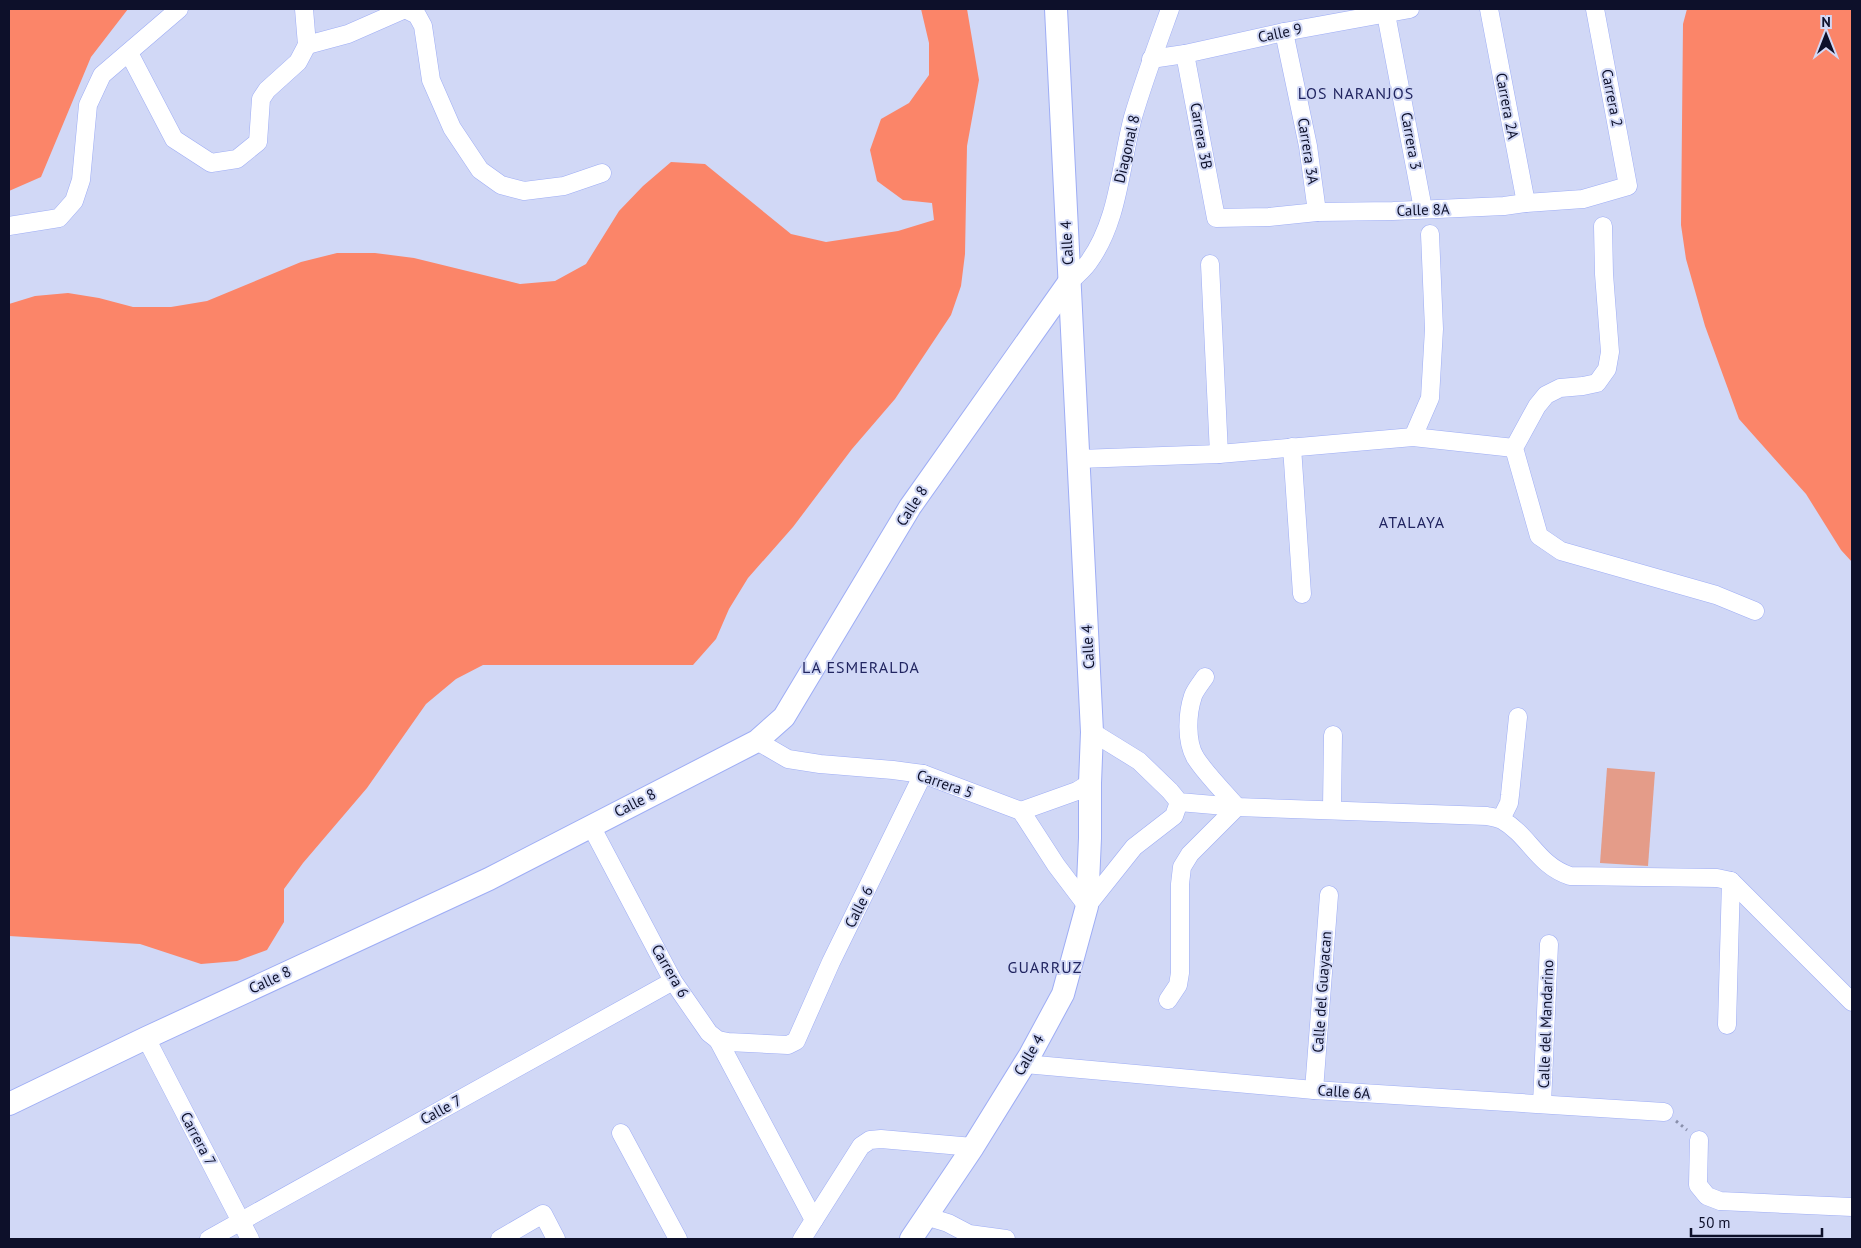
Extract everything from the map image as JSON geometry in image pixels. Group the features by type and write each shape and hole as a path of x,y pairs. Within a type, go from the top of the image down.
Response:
{"main road":[{"name":"Calle 4","path":"911,1239 973,1147 1025,1064 1063,994 1087,906 1092,732 1056,9"},
{"name":"Calle 8","path":"9,1104 146,1038 489,879 757,741 784,717 910,507 1069,282"}],"street":[{"path":"9,226 59,218 74,201 80,180 88,105 102,75 179,9"},
{"path":"129,53 174,139 211,163 237,159 258,142 261,99 267,90 298,62 308,45 304,9"},
{"path":"308,45 348,34 405,9 417,15 423,26 431,80 452,128 480,170 501,185 524,191 564,186 602,173"},
{"name":"Diagonal 8","path":"1069,282 1088,264 1105,235 1121,178 1133,119 1151,59 1170,9"},
{"name":"Calle 9","path":"1151,59 1185,54 1284,32 1410,9"},
{"name":"Carrera 2A","path":"1489,9 1526,203"},
{"name":"Carrera 2","path":"1595,9 1628,186"},
{"name":"Carrera 3","path":"1386,14 1423,209"},
{"name":"Carrera 3A","path":"1284,32 1308,146 1317,212"},
{"name":"Carrera 3B","path":"1185,54 1216,218"},
{"name":"Calle 8A","path":"1216,218 1269,217 1317,212 1504,206 1583,199 1628,186"},
{"path":"1603,226 1604,274 1610,352 1607,369 1597,383 1560,388 1546,395 1537,406 1514,448 1539,536 1560,551 1716,595 1755,611"},
{"path":"1413,437 1430,398 1434,329 1430,234"},
{"path":"1210,264 1220,454"},
{"path":"1079,459 1220,454 1413,437 1514,448"},
{"path":"1292,447 1302,594"},
{"path":"1205,677 1193,695 1189,736 1191,746 1195,757 1237,807"},
{"path":"1501,819 1510,796 1518,718"},
{"path":"1092,732 1139,761 1179,802 1237,807 1487,816 1501,819 1512,827 1547,864 1557,872 1570,876 1717,878 1731,881 1852,1002"},
{"path":"1332,809 1333,735"},
{"name":"Carrera 5","path":"757,741 788,759 923,774 1022,812"},
{"name":"Calle 6","path":"718,1040 740,1044 788,1046 796,1040 831,962 923,774"},
{"path":"1090,783 1022,812 1056,865 1087,906 1134,847 1174,816 1179,802"},
{"path":"1168,1000 1178,985 1180,973 1180,884 1182,867 1190,854 1237,807"},
{"name":"Carrera 6","path":"591,826 673,981 709,1033 718,1040 814,1220"},
{"path":"1727,1025 1731,881"},
{"name":"Calle del Guayacan","path":"1314,1090 1329,895"},
{"name":"Calle del Mandarino","path":"1542,1104 1549,944"},
{"name":"Calle 7","path":"209,1239 673,981"},
{"name":"Carrera 7","path":"146,1038 250,1239"},
{"name":"Calle 6A","path":"1025,1064 1314,1090 1664,1112"},
{"path":"620,1133 678,1239"},
{"path":"802,1239 861,1146 870,1140 881,1139 973,1147"},
{"path":"1699,1140 1698,1185 1707,1196 1720,1201 1852,1206"},
{"path":"500,1239 543,1214 556,1239"},
{"path":"925,1216 948,1223 970,1234 1006,1239"}],"path":[{"path":"1664,1112 1699,1140"}],"shaded area":[{"path":"9,9 128,9 91,57 41,177 9,191"},
{"path":"921,9 967,9 979,80 967,146 965,254 961,286 951,315 895,399 852,449 793,527 748,578 729,609 716,639 693,665 483,665 456,679 426,704 367,788 303,863 284,889 284,922 267,950 237,961 201,964 140,944 9,936 9,304 35,296 68,293 99,298 133,307 171,307 207,301 301,262 337,253 375,253 414,258 520,284 555,281 586,264 619,211 643,186 671,162 705,164 791,234 826,242 898,231 934,220 932,203 903,200 877,181 870,150 881,119 909,103 929,75 929,43"},
{"path":"1687,9 1852,9 1852,562 1841,550 1806,494 1739,419 1705,326 1686,259 1681,225 1683,24"},
{"path":"1607,768 1655,772 1648,866 1600,863"}],"district":[{"name":"LOS NARANJOS","path":"1356,93"},
{"name":"ATALAYA","path":"1412,522"},
{"name":"LA ESMERALDA","path":"861,667"},
{"name":"GUARRUZ","path":"1045,967"}]}
